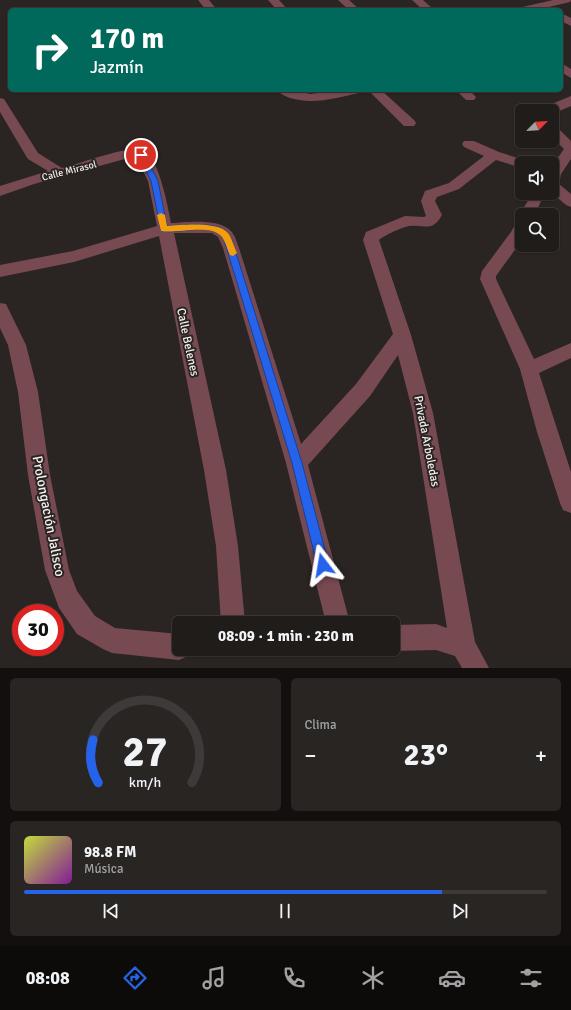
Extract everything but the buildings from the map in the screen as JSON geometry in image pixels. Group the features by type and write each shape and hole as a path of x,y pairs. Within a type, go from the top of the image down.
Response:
{"street":[{"path":"203,0 210,8"},
{"path":"273,0 281,8"},
{"path":"344,0 353,8"},
{"path":"417,0 427,8"},
{"path":"548,8 566,0"},
{"path":"288,92 299,97 309,99 346,92"},
{"path":"376,92 408,123"},
{"path":"2,96 33,156 59,172"},
{"path":"559,106 571,100"},
{"path":"559,137 571,148 559,168"},
{"path":"469,144 515,162"},
{"name":"Calle Mirasol","path":"0,191 31,179 129,154 139,154"},
{"name":"Calle Belenes","path":"139,154 143,157 155,181 215,470 227,546 232,616"},
{"name":"Privada Arboledas","path":"463,646 423,413 402,335 371,240 372,236 406,221 422,223 430,220 434,215 428,201 430,194 454,186 494,154"},
{"path":"31,179 33,156"},
{"path":"559,188 571,202"},
{"path":"0,271 74,256 164,229 188,227 217,229 225,234 297,463 336,616"},
{"path":"515,238 488,275 491,286 530,369 547,432 571,503"},
{"name":"Prolongación Jalisco","path":"0,309 17,345 28,392 39,475 57,570 68,598 86,625 112,640 172,646"},
{"path":"297,463 363,390 402,335"},
{"path":"530,369 571,350"},
{"path":"400,638 436,637 463,646 476,668"}],"slow traffic":[{"path":"161,215 164,229 206,227 217,229 225,234 233,253"}],"route":[{"path":"141,155 155,181 164,229 206,227 217,229 225,234 228,240 297,463 323,565"}]}
